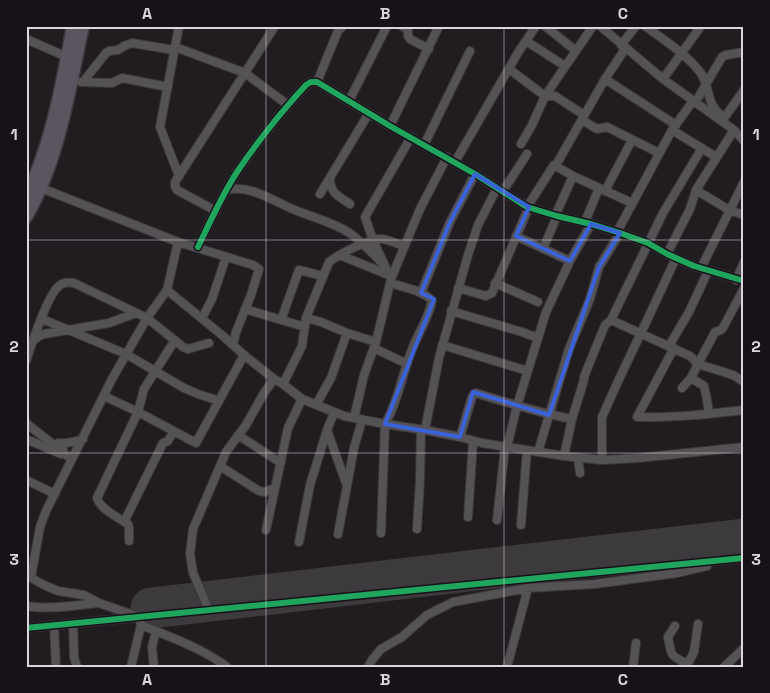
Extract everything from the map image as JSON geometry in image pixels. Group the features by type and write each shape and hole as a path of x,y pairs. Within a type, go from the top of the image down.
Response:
{"highway":[{"path":"26,197 45,150 73,26"},
{"path":"26,217 41,188 77,81 83,26"}],"street":[{"path":"179,26 160,127 180,176"},
{"path":"216,211 177,190 174,186 175,182 274,26"},
{"path":"317,82 338,31 343,26"},
{"path":"350,101 387,26"},
{"path":"402,26 408,30 410,39 428,49"},
{"path":"390,126 439,26"},
{"path":"455,162 508,69 536,26"},
{"path":"545,26 576,51"},
{"path":"521,144 545,96 594,26"},
{"path":"600,26 663,79 694,102 723,119"},
{"path":"458,288 486,296 492,293 528,207 552,166 556,165 636,26"},
{"path":"646,26 682,54 699,72 706,83 711,104 744,141"},
{"path":"663,79 701,26"},
{"path":"26,39 67,57"},
{"path":"526,41 565,66"},
{"path":"77,81 106,52 118,50 132,43 174,48 245,73 288,105"},
{"path":"424,145 470,51"},
{"path":"538,452 569,349 590,298 599,267 674,127 694,102 722,57 744,52"},
{"path":"508,69 545,96 555,96 597,129 607,127 659,154"},
{"path":"77,81 112,83 122,78 168,87"},
{"path":"605,79 716,157"},
{"path":"198,247 237,173 279,115 306,85 311,82 317,82 455,162 528,207 619,232 648,243 676,258 740,280 744,262"},
{"path":"723,119 744,90"},
{"path":"320,194 369,113"},
{"path":"667,254 690,209 696,190 734,130"},
{"path":"390,279 365,222 366,214 411,138"},
{"path":"497,520 506,447 546,312 602,189 632,140"},
{"path":"564,456 584,377 605,325 611,320 663,213 702,148"},
{"path":"416,529 423,430 442,345 458,288 478,225 500,190 527,154"},
{"path":"338,534 364,375 375,345 390,279 420,209 447,158"},
{"path":"556,165 573,176 632,203"},
{"path":"421,293 450,222 475,174"},
{"path":"543,249 573,176"},
{"path":"330,178 333,192 350,204"},
{"path":"744,182 729,210 689,312 638,417 651,418 744,410"},
{"path":"41,188 178,242 226,256 259,269 233,345"},
{"path":"227,190 236,188 255,193 293,210 336,224 352,235 385,266"},
{"path":"696,190 729,210 744,215"},
{"path":"516,236 570,261"},
{"path":"283,384 302,346 306,318 329,262 373,240 381,239 404,246"},
{"path":"178,242 167,290 147,318 126,354 46,511 40,527 29,576 58,591 84,595 211,656 227,667"},
{"path":"202,318 212,299 226,256"},
{"path":"338,256 342,256 428,296 432,301 412,349 396,401 385,424 381,533"},
{"path":"602,460 602,417 676,258"},
{"path":"281,320 299,270 323,276"},
{"path":"26,361 32,342 57,286 68,282 74,283 147,318 188,349 209,343"},
{"path":"495,284 538,302"},
{"path":"682,388 692,378 715,332 721,330 724,326 744,288"},
{"path":"167,290 274,380 283,384 302,398 334,413 460,437 474,442 602,460 744,447"},
{"path":"245,309 305,327"},
{"path":"451,312 538,338"},
{"path":"32,342 39,336 109,323 136,313"},
{"path":"42,318 126,354 184,388 219,401"},
{"path":"306,318 321,322 375,345 407,364"},
{"path":"611,320 690,356 698,364 733,375 744,382"},
{"path":"316,405 331,378 347,333"},
{"path":"129,541 128,524 102,506 97,498 138,412 144,389 174,340"},
{"path":"442,345 528,371"},
{"path":"104,396 196,443 244,355"},
{"path":"692,378 704,386 709,414"},
{"path":"209,610 193,574 190,554 192,529 226,452 246,425 264,393 274,380"},
{"path":"460,437 474,394 549,415 572,419"},
{"path":"266,530 288,428 302,398"},
{"path":"299,542 310,485 326,430 334,413"},
{"path":"26,423 71,459"},
{"path":"326,430 347,485"},
{"path":"124,522 163,443 168,441 174,431"},
{"path":"238,435 281,463"},
{"path":"71,459 58,443 75,442 83,438"},
{"path":"26,440 71,459"},
{"path":"468,517 474,442"},
{"path":"521,525 527,450"},
{"path":"578,458 580,473"},
{"path":"220,466 258,490 265,492 275,488"},
{"path":"26,480 55,494"},
{"path":"26,628 73,623 140,621 209,610 741,558"},
{"path":"368,667 381,649 402,636 427,615 453,602 528,588 594,584 677,573 741,558"},
{"path":"507,667 528,588"},
{"path":"26,606 53,608 99,603"},
{"path":"131,667 140,621"},
{"path":"73,623 74,657 77,667"},
{"path":"675,626 668,637 671,654 687,665 694,652 698,624"},
{"path":"54,625 56,667"},
{"path":"154,667 152,648 156,631"},
{"path":"633,667 636,643"},
{"path":"724,667 744,648"}],"highlighted area":[{"path":"475,174 529,207 516,236 570,261 591,224 620,233 599,267 549,415 473,392 460,437 385,424 434,299 421,293 450,222"}],"runway":[{"path":"151,608 744,539"}],"cycle path":[{"path":"198,247 226,190 253,149 306,85 311,82 317,82 475,174 527,207 620,233 648,243 694,266 744,281"},
{"path":"26,628 744,558"}]}
